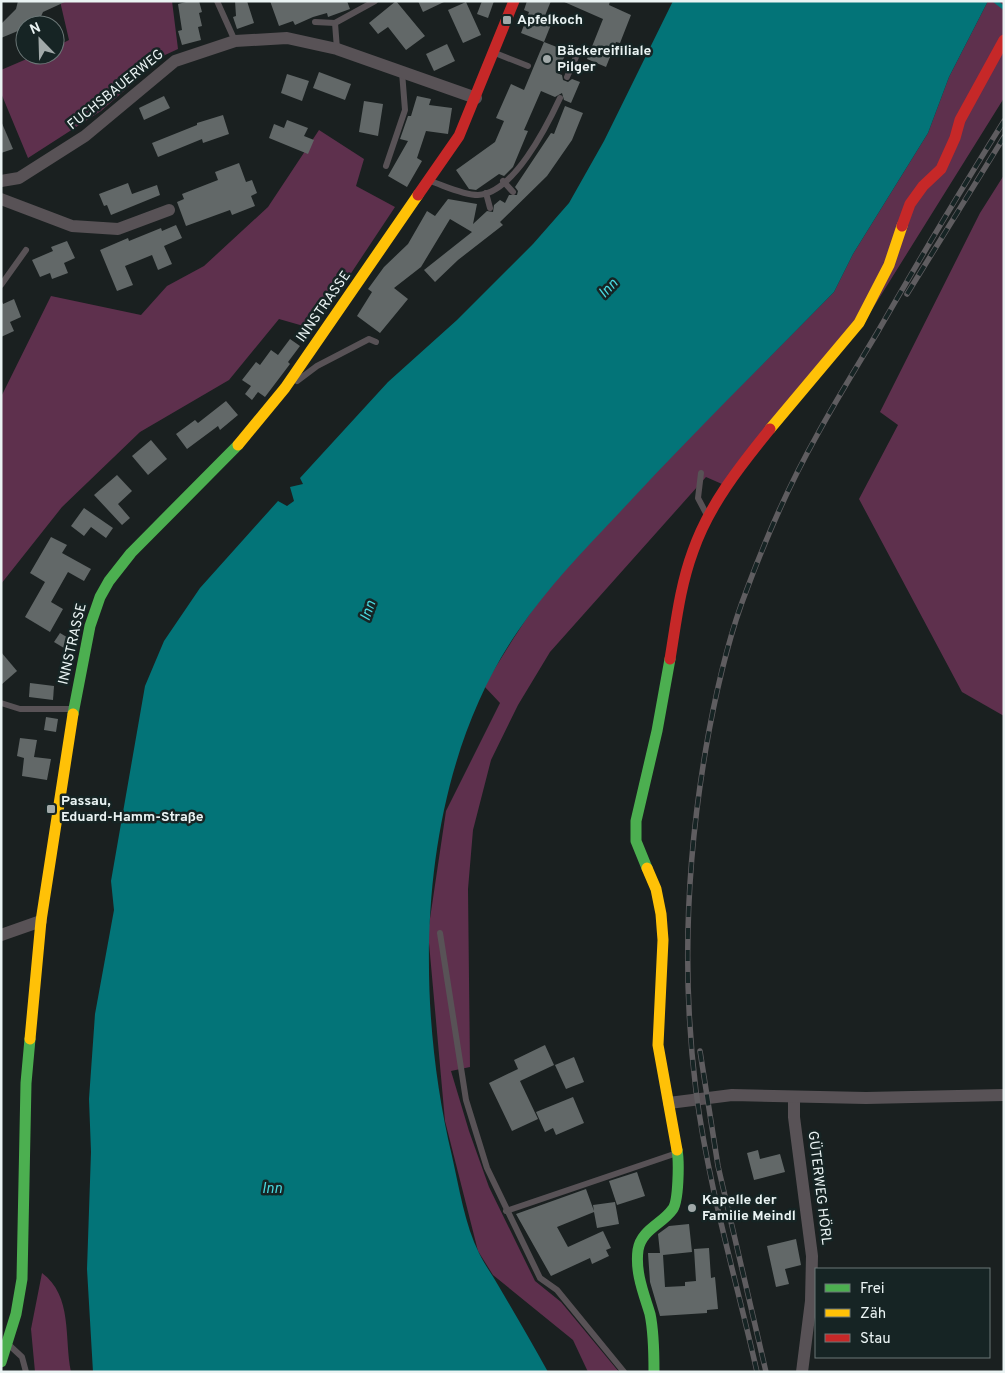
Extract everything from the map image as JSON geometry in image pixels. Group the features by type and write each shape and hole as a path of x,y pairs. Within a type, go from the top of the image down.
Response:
{"street":[{"name":"INNSTRASSE","path":"1,1362 8,1344 22,1280 26,1083 41,921 74,709 90,626 100,597 109,581 132,553 250,433 285,388 429,181 458,136 476,98 514,1"},
{"name":"FUCHSBAUERWEG","path":"1,181 19,178 85,136 175,61 235,41 287,38 338,49 476,98"},
{"path":"654,1372 654,1346 650,1316 640,1284 638,1249 650,1228 673,1210 676,1201 678,1153 658,1046 663,940 661,914 656,889 636,842 636,821 657,731 682,590 693,550 720,494 740,466 859,323 889,266 910,204 923,186 941,169 955,138 960,120 1004,40"},
{"path":"1,199 72,226 82,227 118,229 170,210"},
{"path":"1,935 41,921"},
{"path":"669,1103 732,1095 794,1097 1004,1095"},
{"name":"GÜTERWEG HÖRL","path":"794,1097 812,1256 811,1301 802,1372"}],"lane":[{"path":"217,1 235,41"},
{"path":"315,22 335,23 375,1"},
{"path":"335,23 338,49"},
{"path":"494,53 528,66"},
{"path":"567,77 576,57"},
{"path":"386,166 405,110 402,72"},
{"path":"429,181 470,194 486,193 503,181 525,161 544,132 560,98"},
{"path":"503,181 513,192"},
{"path":"486,193 490,208"},
{"path":"1,285 26,250"},
{"path":"285,388 346,349 369,339 376,342"},
{"path":"701,473 698,498 708,518"},
{"path":"1,703 20,709 74,709"},
{"path":"440,933 466,1100 487,1168 506,1211 540,1278 557,1290 624,1372"},
{"path":"506,1211 678,1153"},
{"path":"8,1344 22,1357 26,1372"}],"shaded area":[{"path":"60,1 172,1 178,49 165,55 101,111 28,158 1,93 1,70 15,64 65,65 65,42 69,40 65,15 63,15"},
{"path":"988,1 1004,1 1004,98 858,332 722,484 706,477 550,652 518,705 491,760 473,830 468,889 470,1067 451,1071 469,1131 489,1187 535,1281 561,1302 619,1372 588,1372 573,1340 493,1275 478,1251 445,1121 428,932 446,811 500,703 484,686 526,620 554,582 621,507 834,292 853,254 928,133 949,77"},
{"path":"319,130 364,159 356,186 395,207 314,329 279,319 229,380 140,432 62,507 1,584 1,397 51,296 141,315 167,286 204,266 268,207"},
{"path":"1004,175 1004,716 962,692 859,499 898,425 880,412 980,213"},
{"path":"42,1273 52,1282 59,1293 63,1305 71,1372 35,1372 31,1329"}],"water":[{"name":"Inn","path":"673,1 988,1 949,77 928,133 853,254 834,292 646,484 554,584 518,631 485,688 460,751 443,817 432,885 429,955 431,1024 439,1091 460,1193 474,1242 483,1261 548,1372 93,1372 87,1269 91,1152 89,1099 95,1014 114,910 111,881 145,686 164,641 200,588 278,501 287,506 294,501 290,487 303,484 300,478 388,382 457,320 533,244 569,203 604,141"}],"building":[{"path":"18,1 67,1 43,12 42,15 15,15 15,32 1,38 1,24 16,9"},
{"path":"199,1 202,12 199,13 202,26 198,27 201,40 182,45 178,31 182,30 178,4"},
{"path":"235,1 247,1 254,23 237,29 233,17 236,16"},
{"path":"270,1 347,1 350,9 328,17 327,13 313,17 295,25 293,21 279,26"},
{"path":"396,1 425,36 406,50 388,27 378,34 369,23"},
{"path":"418,1 446,1 423,12"},
{"path":"482,1 494,1 488,18 477,14"},
{"path":"527,1 551,1 544,18 552,22 544,42 521,33 529,12 524,10"},
{"path":"562,1 610,1 609,5 631,15 620,43 616,42 606,67 587,59 603,19"},
{"path":"466,2 481,35 463,43 448,10"},
{"path":"544,42 567,51 557,73 562,75 563,80 568,82 572,79 580,82 571,103 564,100 562,93 555,97 541,91 524,130 528,131 513,167 504,176 499,174 476,190 469,189 456,170 495,142 504,121 496,118 511,84 524,90"},
{"path":"447,44 455,61 434,71 426,54"},
{"path":"319,72 351,84 345,100 313,88"},
{"path":"287,74 309,81 302,101 281,93"},
{"path":"164,96 170,108 144,120 139,108"},
{"path":"417,96 431,99 429,105 452,108 448,134 426,131 417,158 422,161 407,187 388,176 408,141 400,139 408,116 411,116"},
{"path":"364,101 383,104 378,136 359,132"},
{"path":"565,106 583,113 572,140 547,176 500,222 503,225 458,260 435,282 424,270 472,232 450,219 421,267 394,288 408,299 380,333 357,316 372,292 368,289 384,267 408,244 427,211 435,216 448,199 477,204 473,224 487,211 493,212 494,205 500,200 505,203 509,195 517,195 518,191 515,187 551,133 554,134"},
{"path":"223,115 229,134 203,143 202,139 158,157 152,143 197,125 197,123"},
{"path":"287,120 308,128 304,136 314,140 308,154 269,138 274,124 284,128"},
{"path":"1,121 13,149 1,153"},
{"path":"239,163 246,182 252,180 257,193 251,196 255,206 232,215 230,210 186,226 177,202 184,199 182,194 218,180 215,172"},
{"path":"128,183 132,194 157,185 160,195 111,215 107,205 104,206 99,194"},
{"path":"176,225 182,238 164,246 172,264 158,270 152,255 125,266 133,285 117,291 100,250 128,238 129,241 161,228 162,231"},
{"path":"67,241 75,258 64,263 68,273 52,279 50,273 40,277 32,260 53,251 51,247"},
{"path":"14,299 21,317 10,322 14,331 1,337 1,300 3,304"},
{"path":"290,339 300,346 288,362 290,364 265,397 258,392 252,400 245,394 251,386 242,380 256,362 260,365 271,350 278,355"},
{"path":"226,401 238,415 220,430 218,426 187,449 176,434 195,420 198,423"},
{"path":"151,440 167,459 148,475 132,456"},
{"path":"117,475 132,491 118,504 130,518 122,525 94,495"},
{"path":"84,508 113,528 106,538 91,527 84,536 71,526"},
{"path":"51,537 67,545 62,553 91,569 84,581 68,572 51,602 63,609 50,632 25,617 45,582 30,573"},
{"path":"60,633 70,639 64,648 54,642"},
{"path":"1,652 17,671 1,685"},
{"path":"30,683 54,686 53,700 29,697"},
{"path":"46,717 58,719 56,732 44,730"},
{"path":"20,738 37,740 34,757 51,759 47,780 22,776 24,758 17,756"},
{"path":"545,1045 554,1065 520,1081 538,1119 512,1131 489,1083 518,1069 514,1060"},
{"path":"574,1057 584,1082 566,1089 555,1065"},
{"path":"573,1097 584,1123 556,1135 553,1128 545,1132 536,1112"},
{"path":"758,1150 760,1159 780,1154 785,1172 754,1180 747,1153"},
{"path":"637,1172 645,1196 617,1205 609,1181"},
{"path":"586,1189 594,1211 593,1205 615,1202 619,1224 597,1228 594,1212 557,1227 568,1247 603,1231 611,1248 606,1250 609,1256 592,1264 590,1258 551,1276 516,1214"},
{"path":"689,1224 692,1252 663,1255 665,1287 685,1286 685,1282 696,1281 694,1249 709,1248 711,1278 715,1277 718,1309 707,1310 707,1313 660,1316 650,1282 648,1253 660,1253 658,1234 669,1226"},
{"path":"796,1239 801,1265 785,1269 789,1284 776,1287 767,1246"}],"waterway":[{"path":"995,1 1004,8"}],"railway":[{"path":"757,1372 708,1161 701,1126 691,1046 688,956 691,866 712,713 725,659 741,606 770,531 796,474 838,398 1004,121"},
{"path":"907,294 1004,137"},
{"path":"700,1051 718,1166 766,1372"}],"traffic: fast":[{"path":"73,714 90,626 100,597 109,581 131,553 238,445"},
{"path":"647,868 636,841 636,821 657,731 670,659"},
{"path":"1,1362 16,1314 22,1279 26,1083 30,1039"},
{"path":"654,1372 654,1350 650,1314 639,1275 637,1259 643,1237 668,1215 674,1206 678,1181 677,1150"}],"traffic: slow":[{"path":"238,445 285,388 418,195"},
{"path":"770,429 859,323 889,265 902,226"},
{"path":"30,1039 41,921 73,714"},
{"path":"647,868 656,889 661,914 663,940 658,1045 677,1150"}],"traffic: jam":[{"path":"418,195 459,136 514,1"},
{"path":"902,226 910,204 923,186 941,169 955,138 960,120 1004,40"},
{"path":"670,659 685,578 700,534 716,502 770,429"}],"place":[{"name":"Apfelkoch","path":"507,20"},
{"name":"Bäckereifiliale Pilger","path":"547,59"},
{"name":"Passau, Eduard-Hamm-Straße","path":"51,809"},
{"name":"Kapelle der Familie Meindl","path":"692,1208"}]}
